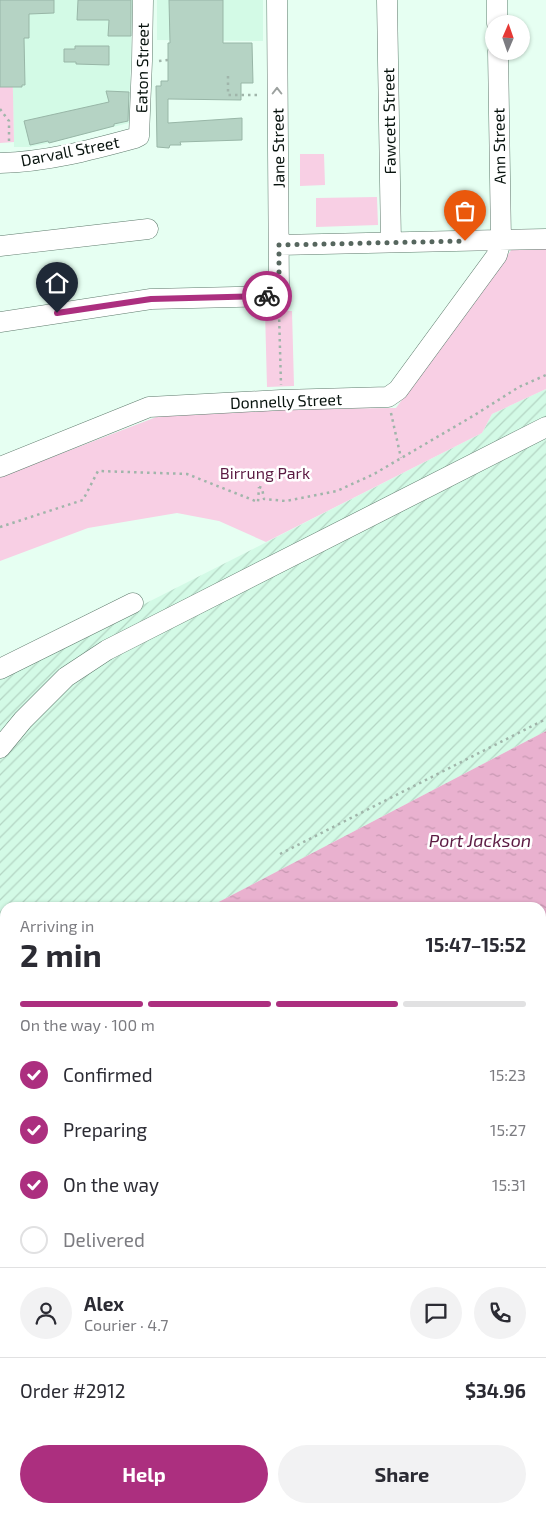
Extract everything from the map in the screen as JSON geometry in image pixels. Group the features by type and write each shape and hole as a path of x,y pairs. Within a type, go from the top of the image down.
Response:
{"street":[{"name":"Eaton Street","path":"139,136 142,88 142,0"},
{"name":"Jane Street","path":"277,0 279,296"},
{"name":"Fawcett Street","path":"387,0 391,242"},
{"path":"497,0 497,15"},
{"name":"Ann Street","path":"498,60 501,240"},
{"name":"Darvall Street","path":"5,156 32,161 139,136"},
{"path":"0,246 148,229"},
{"path":"279,245 546,239"},
{"path":"388,397 398,390 497,255 501,240"},
{"path":"0,322 151,299 279,296"},
{"name":"Donnelly Street","path":"0,467 149,407 388,397"},
{"path":"0,748 22,720 66,677 107,650 546,427"},
{"path":"0,669 133,603"}],"path":[{"path":"154,61 168,60"},
{"path":"228,76 228,95 252,95"},
{"path":"0,109 9,121 5,156"},
{"path":"279,296 281,400"},
{"path":"0,527 83,500 98,471 187,474 258,502 259,487 262,488 264,500 286,501 337,491 374,474 519,387 546,375"},
{"path":"388,397 401,458"},
{"path":"280,854 546,719"}],"shaded area":[{"path":"11,0 132,0 129,123 49,143 29,147 14,147"},
{"path":"157,0 263,0 263,41 157,40"},
{"path":"546,389 546,731 219,902 0,902 0,677 482,433 492,414"}],"green space":[{"path":"0,0 11,0 14,142 0,143"},
{"path":"300,154 324,154 325,185 300,186"},
{"path":"377,197 378,225 316,227 316,198"},
{"name":"Birrung Park","path":"546,247 546,389 492,414 482,433 266,542 219,521 177,513 88,528 0,561 0,477 159,416 297,409 396,408 512,249"},
{"path":"265,311 292,311 294,386 267,387"}],"water":[{"name":"Port Jackson","path":"546,731 546,902 219,902"}],"building":[{"path":"0,0 54,0 54,13 29,14 29,38 24,38 25,85 22,85 22,87 0,87"},
{"path":"78,0 131,0 131,36 108,36 109,20 77,20"},
{"path":"169,0 223,0 223,43 252,43 253,83 241,83 241,100 168,99 168,123 242,118 242,140 180,142 181,145 170,145 169,148 157,147 156,86 161,86 161,81 168,81 168,43 170,43"},
{"path":"75,46 109,46 109,65 64,62 64,49 75,49"},
{"path":"106,91 129,92 128,121 49,143 48,141 30,145 24,121 109,102"}],"way so far":[{"path":"267,296 279,296 279,245 465,241"}],"route":[{"path":"57,313 151,299 267,296"}]}
